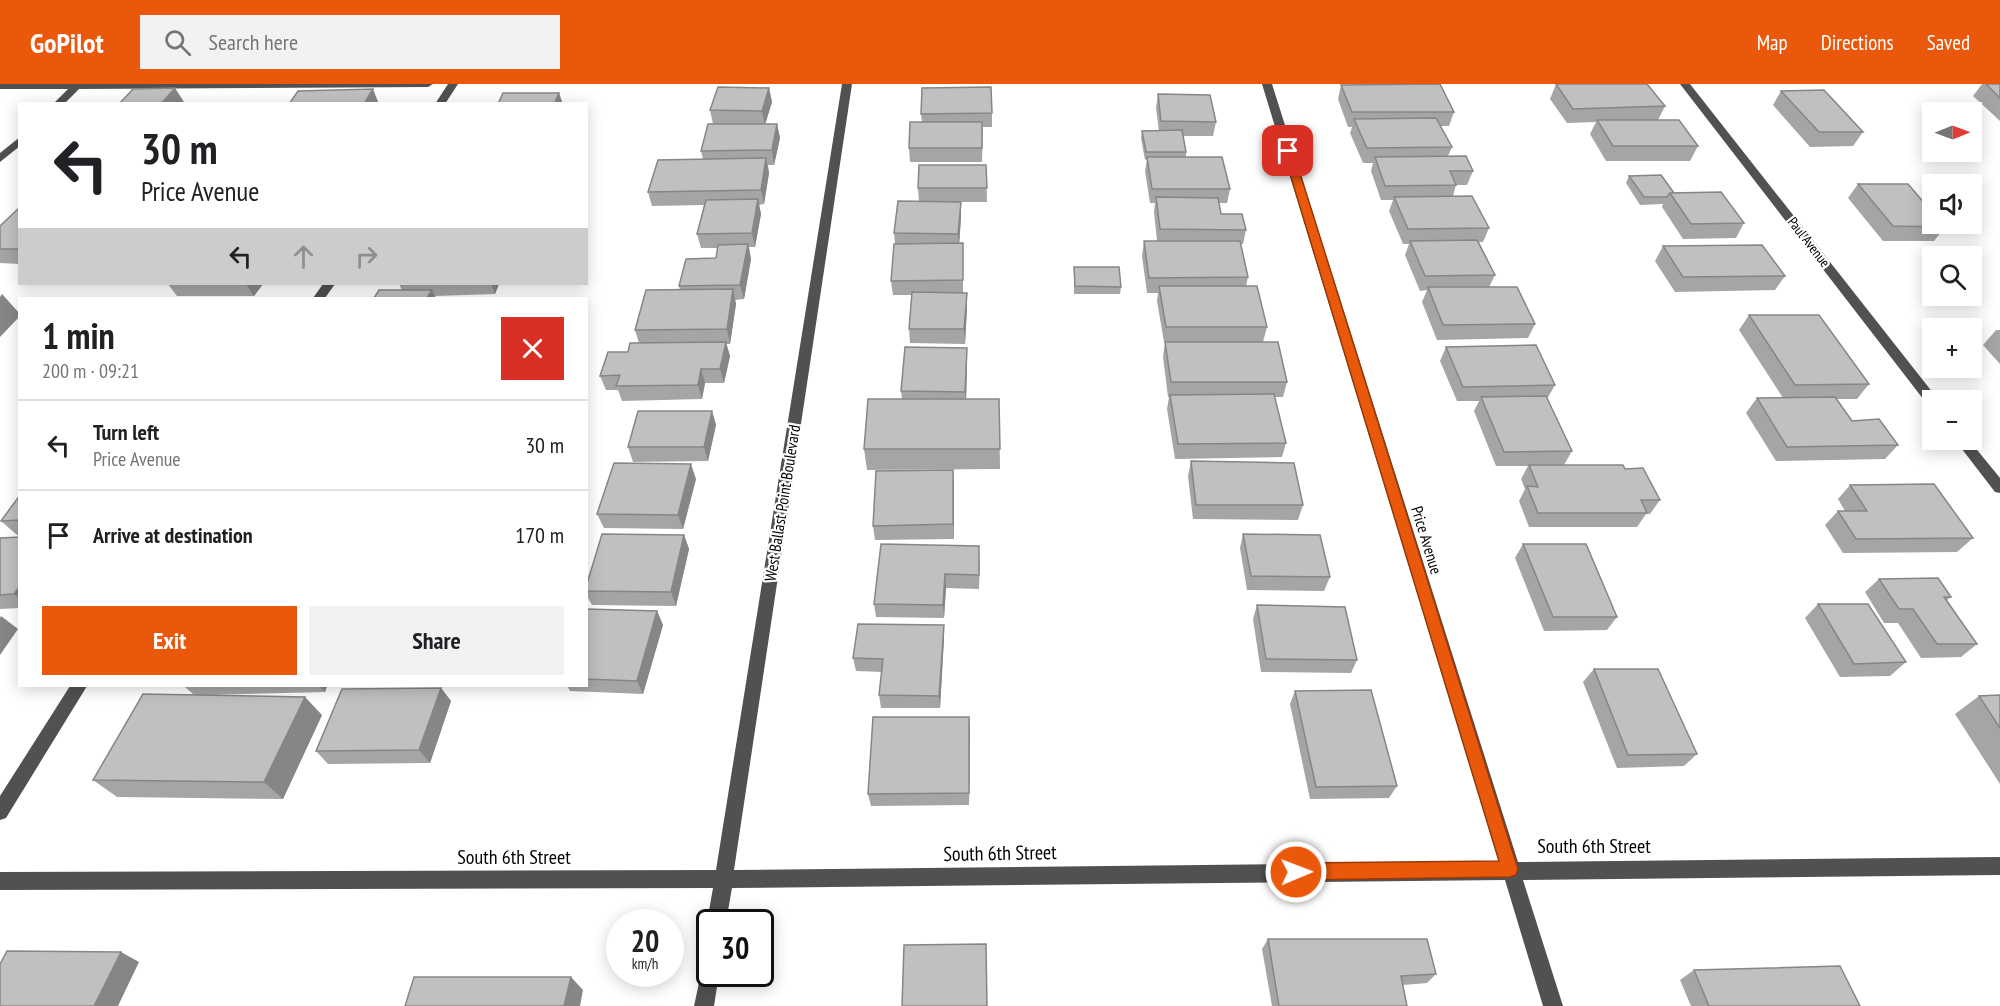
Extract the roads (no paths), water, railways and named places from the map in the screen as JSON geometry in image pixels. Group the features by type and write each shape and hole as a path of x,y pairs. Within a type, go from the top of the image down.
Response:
{"street":[{"path":"0,86 428,84"},
{"path":"441,102 453,84"},
{"name":"West Ballast Point Boulevard","path":"719,909 847,84"},
{"name":"Price Avenue","path":"1267,84 1552,1006"},
{"name":"Paul Avenue","path":"1685,84 1923,390"},
{"path":"60,102 77,85"},
{"path":"0,159 18,142"},
{"path":"1970,450 2000,488"},
{"path":"0,812 78,687"},
{"name":"South 6th Street","path":"0,881 724,879 1510,869 2000,866"},
{"path":"704,1006 707,987"}]}
